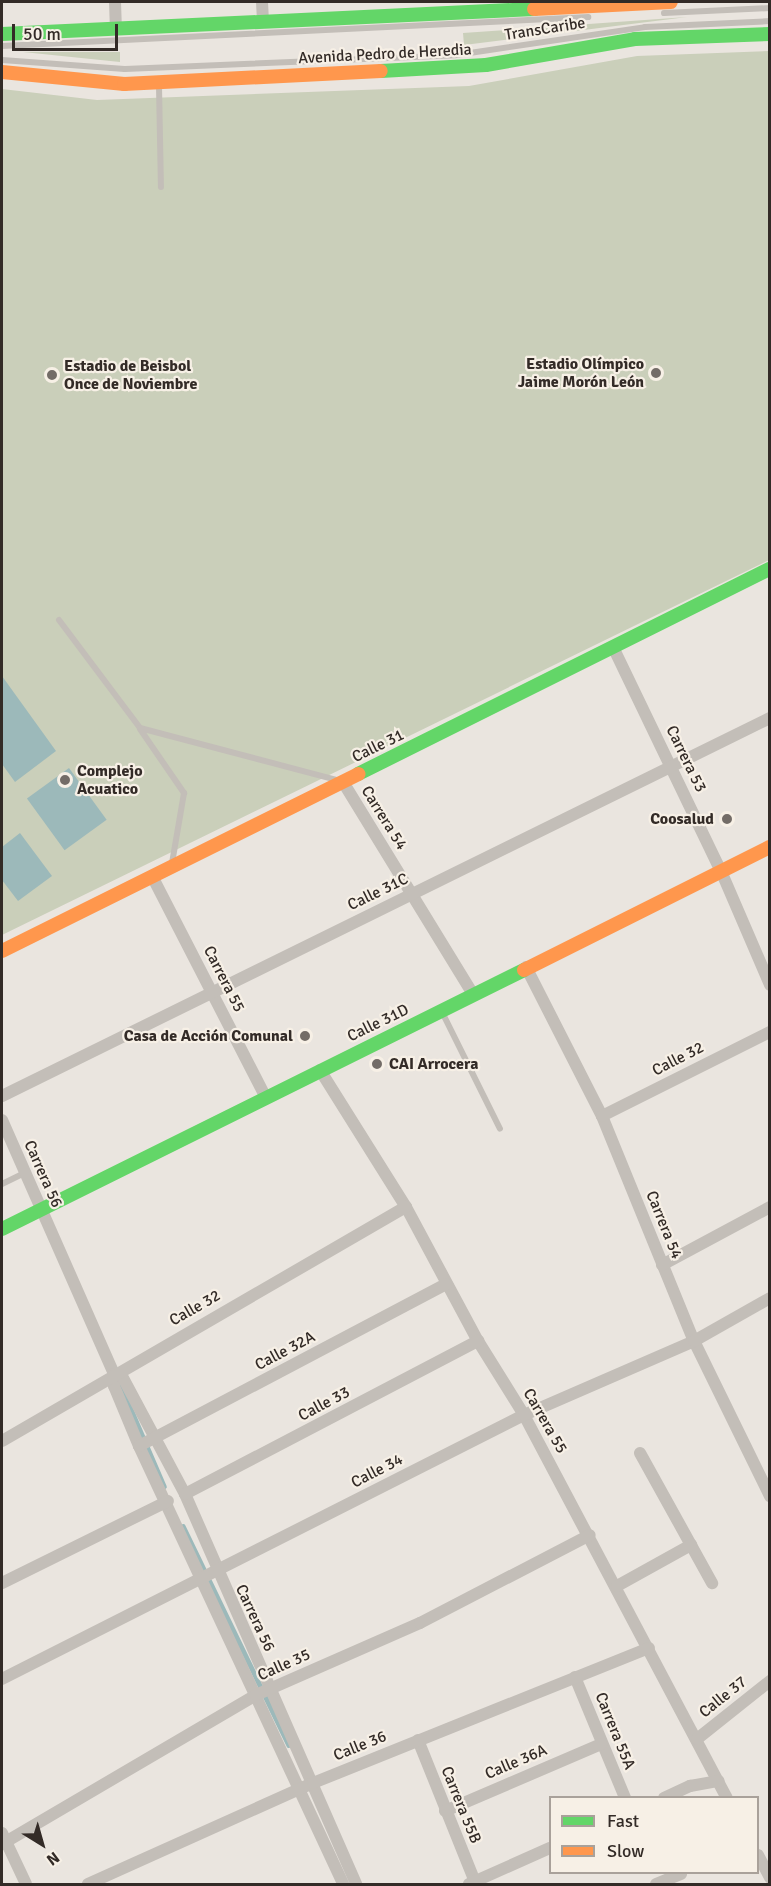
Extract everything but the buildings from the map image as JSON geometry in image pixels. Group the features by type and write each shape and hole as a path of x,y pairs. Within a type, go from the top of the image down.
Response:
{"main road":[{"path":"2,34 263,22 544,5 671,2"},
{"name":"Avenida Pedro de Heredia","path":"2,72 109,84 159,82 486,65 635,39 770,34"},
{"name":"Calle 31","path":"2,951 770,569"},
{"name":"Calle 31D","path":"2,1229 265,1096 770,847"}],"street":[{"path":"115,2 116,29"},
{"path":"262,2 263,22"},
{"name":"Carrera 53","path":"613,647 721,871 770,985"},
{"name":"Calle 31C","path":"2,1096 770,718"},
{"name":"Carrera 54","path":"343,782 473,994"},
{"name":"Carrera 55","path":"152,876 265,1096"},
{"name":"Carrera 54","path":"526,968 602,1116 694,1341 770,1496"},
{"name":"Calle 32","path":"602,1116 770,1032"},
{"name":"Carrera 55","path":"320,1070 406,1207 478,1341 524,1415 727,1796"},
{"name":"Carrera 56","path":"2,1120 114,1374 114,1386 146,1443 184,1494 263,1692 356,1884"},
{"name":"Calle 32","path":"2,1441 114,1374 406,1207"},
{"path":"662,1265 770,1208"},
{"name":"Calle 32A","path":"146,1443 446,1284"},
{"name":"Calle 34","path":"2,1679 524,1415 694,1341 770,1298"},
{"name":"Calle 33","path":"184,1494 478,1341"},
{"name":"Carrera 56","path":"114,1374 122,1376 167,1502 201,1578 263,1692"},
{"path":"640,1453 712,1583"},
{"path":"2,1583 167,1502"},
{"name":"Calle 35","path":"3,1839 263,1692 420,1623 590,1535"},
{"path":"617,1586 691,1545"},
{"name":"Calle 36","path":"88,1884 307,1786 649,1648"},
{"name":"Carrera 55A","path":"575,1677 625,1796"},
{"name":"Calle 37","path":"697,1739 770,1681"},
{"name":"Carrera 55B","path":"418,1740 472,1883"},
{"name":"Calle 36A","path":"445,1811 601,1744"},
{"path":"666,1796 690,1786 719,1781"},
{"name":"Carrera 56","path":"307,1786 343,1884"},
{"path":"3,1839 26,1884"},
{"path":"472,1883 549,1848"},
{"path":"759,1857 770,1878"},
{"path":"656,1884 682,1877"}],"lane":[{"path":"650,14 770,8"},
{"name":"TransCaribe","path":"2,46 602,16"},
{"name":"TransCaribe","path":"2,60 125,69 456,55 645,27 770,21"},
{"path":"159,82 161,187"},
{"path":"59,620 140,728 184,793 171,867"},
{"path":"140,728 343,782"},
{"path":"441,1010 500,1129"},
{"path":"2,1184 25,1173"}],"green space":[{"path":"687,17 464,45 463,33"},
{"path":"769,51 769,560 2,935 2,89 97,100 469,86 637,56"},
{"path":"23,52 120,52 120,62"}],"water":[{"path":"2,676 56,751 15,782 2,764"},
{"path":"69,768 107,820 65,850 27,799"},
{"path":"20,833 52,876 18,901 2,880 2,847"}],"waterway":[{"path":"121,1386 164,1486"},
{"path":"183,1526 289,1745"}],"traffic: fast":[{"path":"2,34 534,9"},
{"path":"381,71 486,65 635,39 770,34"},
{"path":"358,774 770,569"},
{"path":"2,1229 524,970"}],"traffic: slow":[{"path":"534,9 671,2"},
{"path":"2,72 124,84 381,71"},
{"path":"2,951 358,774"},
{"path":"524,970 770,847"}],"place":[{"name":"Estadio Olímpico Jaime Morón León","path":"656,373"},
{"name":"Estadio de Beisbol Once de Noviembre","path":"52,375"},
{"name":"Complejo Acuatico","path":"65,780"},
{"name":"Coosalud","path":"727,819"},
{"name":"Casa de Acción Comunal","path":"305,1036"},
{"name":"CAI Arrocera","path":"377,1064"}]}
